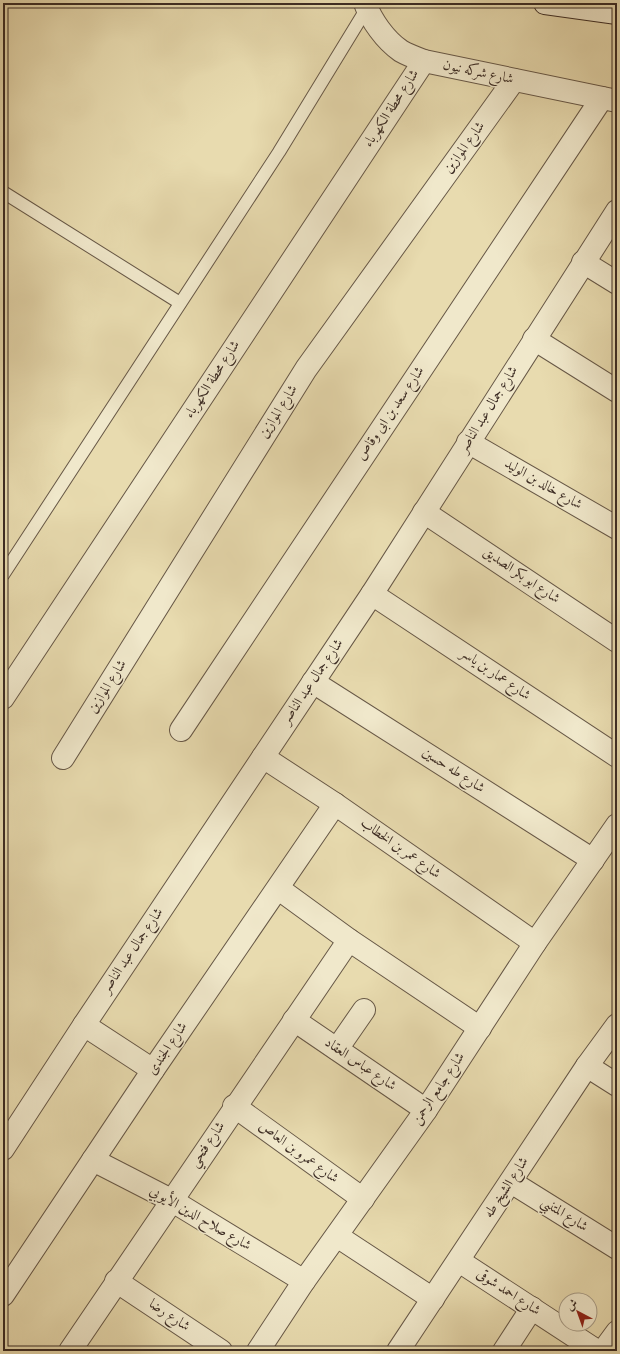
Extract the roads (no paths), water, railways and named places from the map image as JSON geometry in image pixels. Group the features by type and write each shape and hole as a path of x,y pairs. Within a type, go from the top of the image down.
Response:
{"street":[{"path":"545,3 617,13"},
{"name":"شارع شركه نيون","path":"366,6 387,38 400,50 424,62 609,99"},
{"name":"شارع محطة الكهرباء","path":"3,698 424,62"},
{"name":"شارع الموازين","path":"63,758 306,369 514,80"},
{"name":"شارع سعد بن ابى وقاص","path":"181,730 609,99"},
{"name":"شارع جمال عبد الناصر","path":"3,1149 84,1025 372,594 617,211"},
{"path":"583,262 617,283"},
{"path":"534,339 617,391"},
{"name":"شارع خالد بن الوليد","path":"468,442 617,528"},
{"name":"شارع ابو بكر الصديق","path":"424,512 617,641"},
{"name":"شارع عمار بن ياسر","path":"372,594 617,756"},
{"name":"شارع طه حسين","path":"313,682 593,860"},
{"name":"شارع عمر بن الخطاب","path":"263,758 335,804 535,943"},
{"name":"شارع الجندى","path":"3,1295 153,1070 335,804"},
{"name":"شارع جامع الرحمن","path":"258,1351 304,1281 426,1110 535,943 617,825"},
{"path":"278,889 349,940 480,1028"},
{"name":"شارع فتحي","path":"70,1351 234,1106 349,940"},
{"path":"337,1049 364,1010"},
{"name":"شارع عباس العقاد","path":"294,1020 426,1110"},
{"path":"84,1025 153,1070"},
{"name":"شارع الشيخ طه","path":"398,1351 587,1066 617,1025"},
{"path":"587,1066 617,1085"},
{"name":"شارع عمرو بن العاص","path":"234,1106 363,1199"},
{"name":"شارع صلاح الدين الأيوبي","path":"93,1160 171,1200 304,1281"},
{"name":"شارع المتنبي","path":"511,1182 617,1248"},
{"path":"337,1236 433,1300"},
{"name":"شارع احمد شوقى","path":"459,1261 597,1351"},
{"name":"شارع رضا","path":"116,1281 221,1351"},
{"path":"504,1351 532,1308"},
{"path":"603,1351 617,1332"}],"lane":[{"path":"3,575 279,152 366,6"},
{"path":"3,192 180,303"}]}
